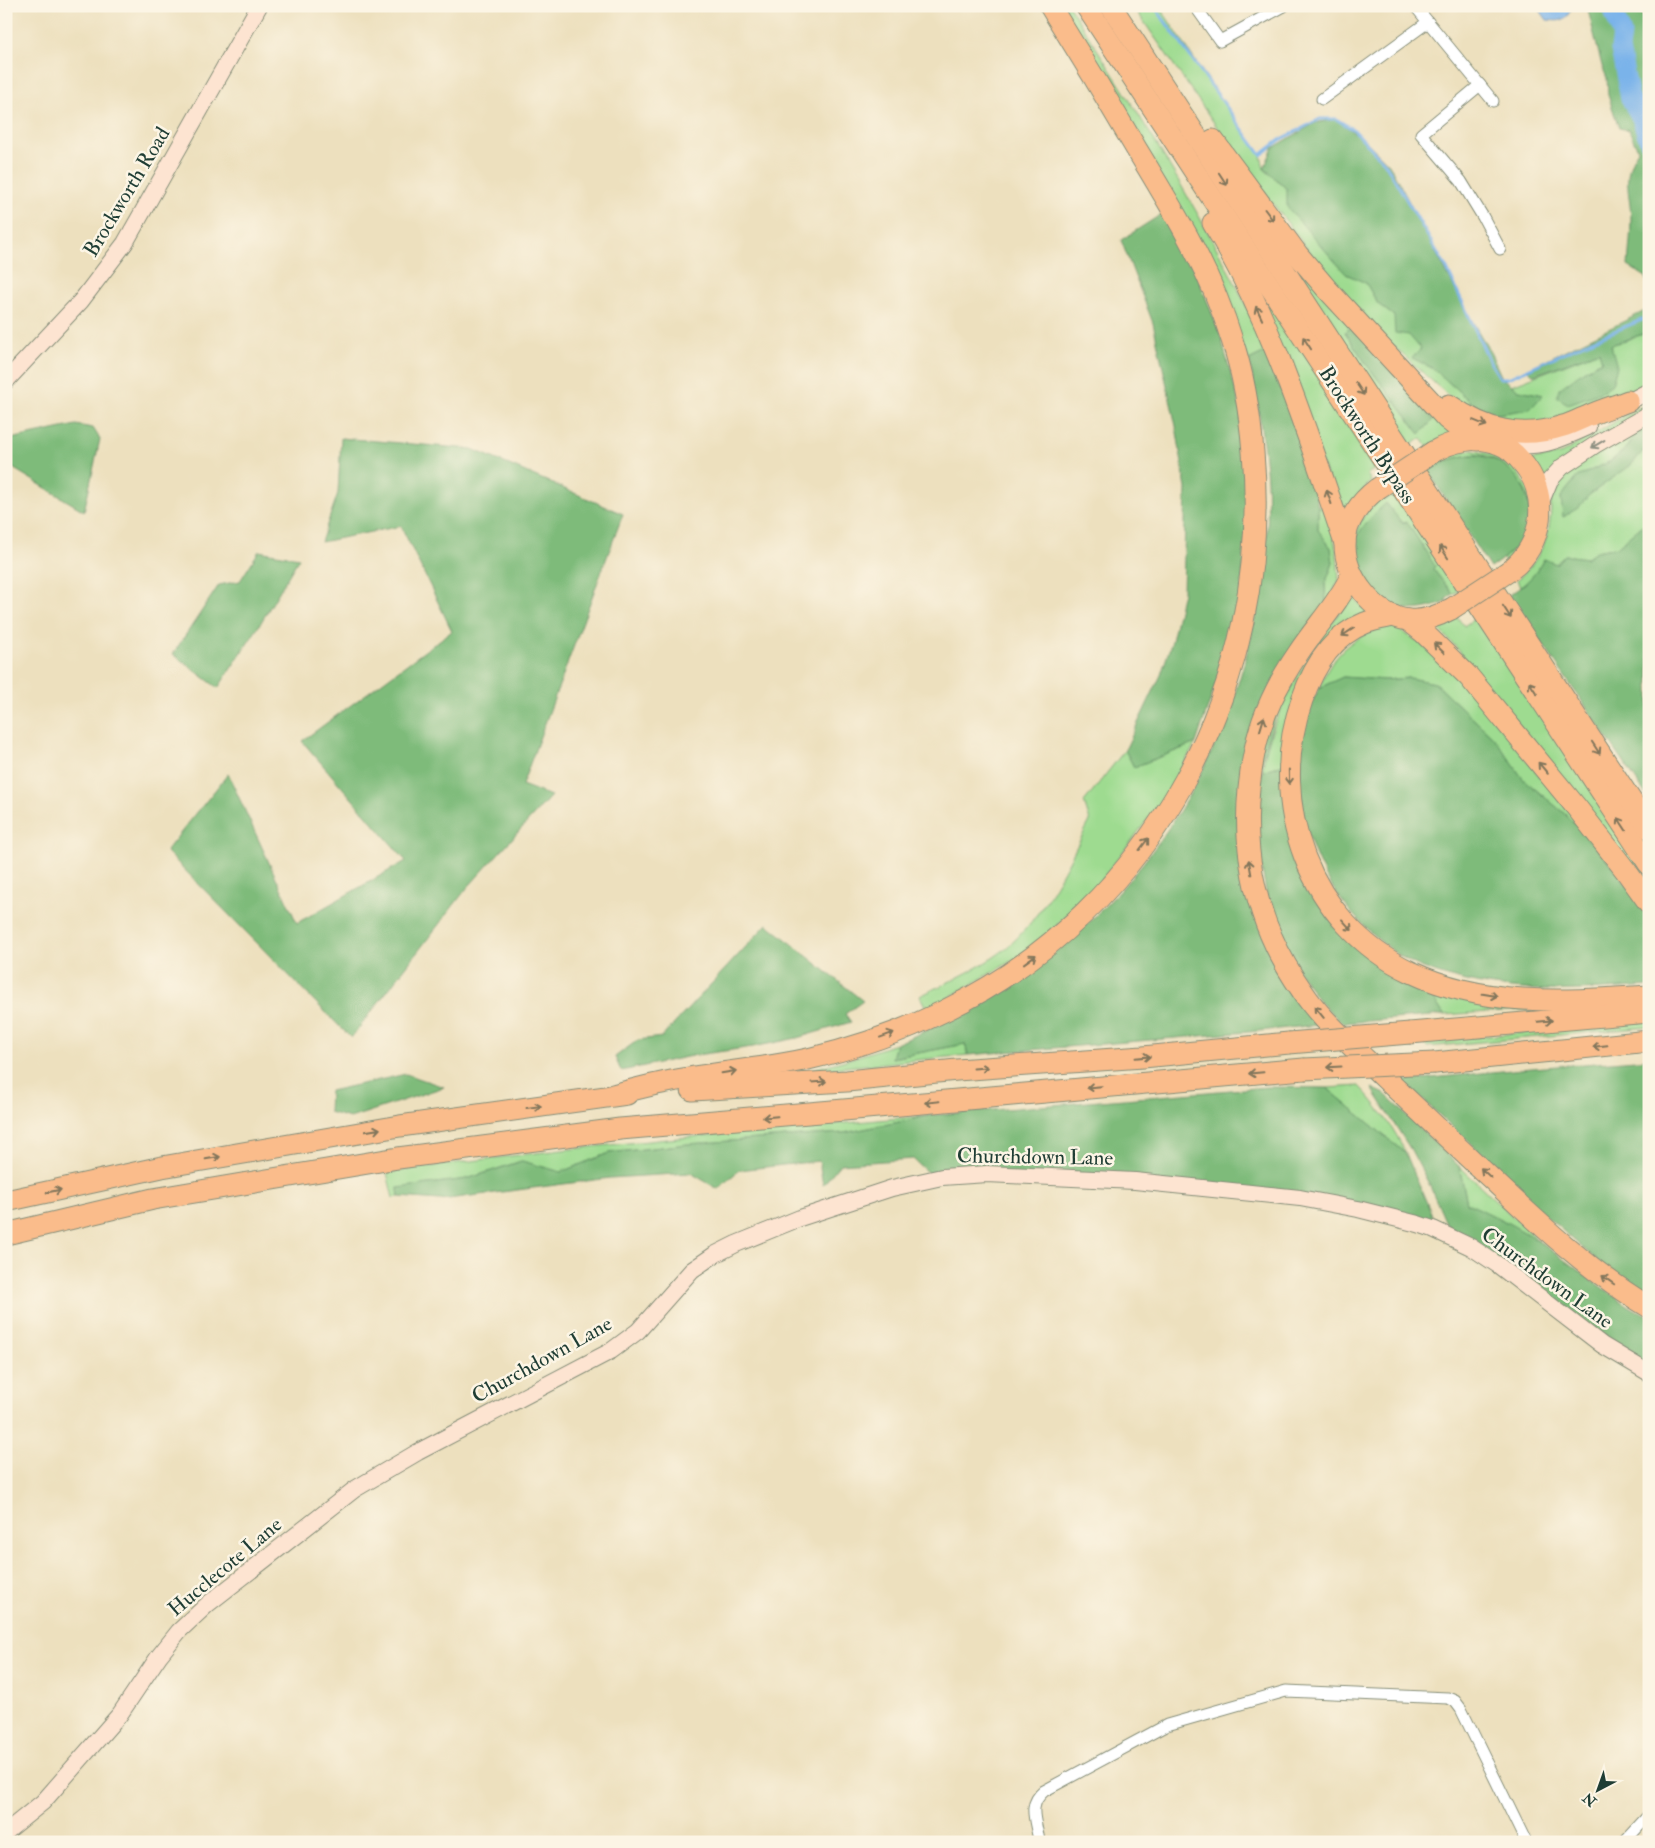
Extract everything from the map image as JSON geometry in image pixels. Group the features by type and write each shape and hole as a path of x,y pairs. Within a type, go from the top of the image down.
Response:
{"highway":[{"path":"613,1095 656,1084 805,1060 838,1051 921,1022 988,987 1023,964 1060,935 1123,870 1174,800 1218,713 1241,638 1250,590 1255,539 1256,486 1252,437 1239,365 1219,302 1189,236 1050,6"},
{"path":"1084,6 1216,227 1265,324 1288,381 1345,543 1351,576 1368,598 1379,607 1423,632 1469,677 1576,808 1649,903"},
{"name":"Brockworth Bypass","path":"1084,6 1649,864"},
{"name":"Brockworth Bypass","path":"1111,6 1649,828"},
{"path":"1117,6 1298,255 1446,418 1477,440"},
{"path":"1386,352 1448,404 1470,419 1491,428 1513,432 1539,432 1564,426 1628,401"},
{"path":"1345,543 1347,532 1355,514 1361,504 1377,489 1433,452 1458,441 1477,440 1499,444 1514,454 1530,472 1535,483 1540,504 1538,526 1534,542 1524,558 1509,571 1435,616 1368,622 1352,629 1330,648 1311,680 1296,720 1289,762 1291,810 1312,876 1328,900 1353,932 1380,954 1410,972 1446,986 1481,994 1540,1001 1649,996"},
{"path":"1351,576 1340,598 1298,652 1280,683 1265,716 1255,746 1248,796 1246,829 1256,895 1268,928 1302,992 1327,1022 1423,1115 1568,1250 1600,1275 1649,1307"},
{"path":"1612,772 1649,818"},
{"path":"6,1201 162,1167 400,1126 613,1095 847,1081 957,1070 1143,1057 1649,1012"},
{"path":"6,1234 153,1199 398,1158 620,1129 1304,1068 1435,1062 1649,1041"}],"street":[{"name":"Brockworth Road","path":"6,381 81,301 126,243 259,6"},
{"path":"1195,6 1220,41 1284,6"},
{"path":"1416,6 1493,101"},
{"path":"1322,99 1428,22"},
{"path":"1480,84 1421,134 1461,181 1500,249"},
{"path":"1499,444 1523,447 1541,445 1562,439 1596,423 1628,401 1649,391"},
{"path":"1540,504 1550,480 1562,467 1649,414"},
{"name":"Churchdown Lane","path":"418,1452 611,1351 638,1331 692,1270 714,1255 736,1244 800,1218 892,1188 942,1177 987,1174 1135,1181 1300,1198 1358,1209 1418,1224 1459,1241 1498,1265 1595,1340 1649,1373"},
{"name":"Hucclecote Lane","path":"6,1832 43,1802 120,1714 159,1656 179,1631 208,1604 355,1489 418,1452"},
{"path":"1038,1842 1033,1812 1034,1803 1037,1797 1044,1791 1168,1725 1286,1691 1448,1698 1455,1700 1526,1842"},
{"path":"1624,1842 1649,1815"}],"green space":[{"path":"1060,6 1069,6 1156,143 1197,212 1239,291 1267,351 1249,360"},
{"path":"1133,6 1159,6 1261,155 1264,169 1287,189 1346,274 1366,283 1378,304 1394,316 1421,349 1413,358 1434,369 1475,406 1543,395 1519,390 1512,385 1599,351 1602,361 1583,371 1599,393 1611,345 1646,333 1649,334 1649,384 1574,417 1510,427 1461,407 1393,346 1332,281 1244,166"},
{"path":"1587,6 1637,6 1649,29 1647,89 1649,289 1646,277 1628,266 1631,218 1628,176 1638,150 1629,130 1619,128 1608,95 1607,78 1602,66"},
{"path":"1336,119 1366,141 1389,164 1502,378 1519,390 1543,395 1530,409 1491,415 1475,406 1434,369 1412,358 1421,349 1409,335 1395,333 1394,316 1378,304 1366,283 1346,274 1287,207 1287,189 1264,168 1273,148 1315,123"},
{"path":"1165,212 1188,252 1220,334 1241,410 1249,490 1240,611 1196,743 1134,767 1125,750 1161,675 1172,641 1183,592 1186,488 1176,426 1153,323 1121,240"},
{"path":"1258,214 1354,325 1345,332 1367,365 1420,434 1432,420 1405,383 1454,435 1427,446 1422,438 1411,445"},
{"path":"1243,260 1378,467 1367,474 1371,481 1342,516"},
{"path":"1649,309 1649,334 1646,333 1611,345 1617,367 1612,384 1599,393 1568,404 1557,397 1559,389 1583,371 1602,361 1599,351 1534,375 1527,369"},
{"path":"1354,325 1405,383 1433,420 1420,434 1367,365 1345,332"},
{"path":"1267,351 1309,466 1318,506 1318,530 1331,548 1333,563 1325,584 1326,605 1296,646 1240,834 1318,1025 968,1055 965,1044 892,1058 896,1044 987,1000 1016,982 1059,949 1099,912 1135,873 1166,831 1194,786 1217,739 1236,689 1251,636 1259,598 1265,559 1268,501 1260,420 1249,360"},
{"path":"1649,402 1649,407 1542,480 1528,460 1562,453"},
{"path":"1649,422 1649,426 1636,432 1628,447 1611,461 1577,477 1561,497 1564,517 1589,495 1631,465 1643,451 1649,450 1649,520 1617,547 1597,551 1586,558 1564,555 1556,564 1544,559 1534,575 1520,588 1517,579 1524,574 1540,553 1547,537 1552,495 1555,486 1561,478 1583,460"},
{"path":"76,425 93,428 100,439 84,511 6,464 6,440"},
{"path":"1649,426 1649,450 1643,451 1631,465 1589,495 1578,508 1563,517 1561,497 1577,477 1611,461 1628,447 1636,432"},
{"path":"341,438 472,449 623,514 522,785 551,796 467,888 351,1038 166,851 228,774 297,923 406,861 302,741 452,631 401,526 321,542 338,493"},
{"path":"1470,450 1492,454 1503,460 1514,468 1529,489 1531,531 1507,564 1503,559 1516,545 1525,528 1528,518 1528,499 1525,490 1492,458 1472,455 1458,457 1439,464 1437,460 1446,455"},
{"path":"1475,455 1496,461 1512,472 1524,489 1529,510 1528,527 1520,541 1512,551 1490,568 1428,471 1439,464"},
{"path":"1396,493 1458,591 1453,594 1386,503 1355,542 1361,521 1367,512 1382,497 1384,500"},
{"path":"1386,503 1402,523 1407,522 1435,566 1433,569 1453,594 1446,599 1447,602 1417,609 1398,607 1381,598 1365,580 1356,558 1355,542 1364,526"},
{"path":"1318,506 1328,508 1337,554 1339,580 1326,605 1325,584 1333,563 1331,548 1318,530"},
{"path":"1649,520 1649,799 1509,595 1529,580 1544,559 1556,564 1564,555 1586,558 1596,551 1617,547"},
{"path":"259,551 299,558 257,629 218,688 173,654 219,585 240,581"},
{"path":"1352,595 1369,612 1339,633 1283,764 1262,771 1267,746 1275,722 1296,678 1309,656"},
{"path":"1457,617 1464,626 1477,617 1649,878 1649,890 1455,646 1435,626"},
{"path":"1387,625 1399,629 1417,641 1460,679 1618,872 1565,814 1523,779 1496,740 1435,683 1409,678 1385,680 1343,677 1319,688 1331,664 1345,648 1362,636"},
{"path":"1343,677 1385,680 1409,678 1435,683 1496,740 1523,779 1565,814 1618,872 1649,916 1649,986 1591,990 1533,990 1476,983 1421,967 1405,959 1390,949 1363,925 1334,890 1314,850 1302,807 1300,784 1302,736 1310,706 1319,688"},
{"path":"1196,743 1164,798 1100,882 1074,909 1029,951 927,1010 920,996 967,973 994,957 1025,930 1038,913 1061,876 1090,821 1084,802 1125,750 1134,767"},
{"path":"1283,764 1317,892 1423,983 1444,1015 1342,1023 1319,1001 1298,970 1280,933 1267,897 1257,841 1258,805 1262,771"},
{"path":"767,924 863,1001 845,1014 851,1022 797,1038 753,1047 696,1055 621,1071 615,1057 638,1040 662,1037"},
{"path":"1423,983 1533,1009 1444,1015"},
{"path":"1649,1021 1649,1027 1426,1047 1422,1042"},
{"path":"896,1044 892,1058 965,1044 968,1055 804,1071 846,1060"},
{"path":"1649,1059 1649,1297 1610,1272 1528,1200 1479,1151 1402,1081 1532,1068"},
{"path":"406,1074 444,1087 350,1118 329,1112 330,1091"},
{"path":"1359,1086 1386,1118 1406,1154 1327,1088"},
{"path":"1267,1087 1327,1088 1406,1154 1435,1222 1340,1201 929,1174 913,1159 840,1164 823,1185 819,1161 739,1170 718,1189 691,1173 610,1178 440,1200 399,1197 398,1188 467,1179 522,1161 561,1172 609,1153 688,1144 844,1133 934,1115"},
{"path":"1372,1088 1385,1094 1459,1166 1467,1203 1532,1237 1607,1291 1649,1317 1649,1367 1447,1225 1429,1184 1411,1150"},
{"path":"934,1115 844,1133 688,1144 609,1153 561,1172 521,1161 467,1179 398,1188 399,1197 393,1198 387,1173 591,1147"},
{"path":"1459,1166 1541,1243 1508,1223 1467,1203"}],"water":[{"path":"1537,6 1572,7 1563,20 1556,21 1547,20"}],"waterway":[{"path":"1154,6 1261,155 1280,140 1320,119 1336,119 1354,130 1385,163 1447,269 1490,362 1500,378 1508,378 1649,317"},
{"path":"1611,6 1622,34 1620,49 1630,98 1641,118 1649,142"}]}
